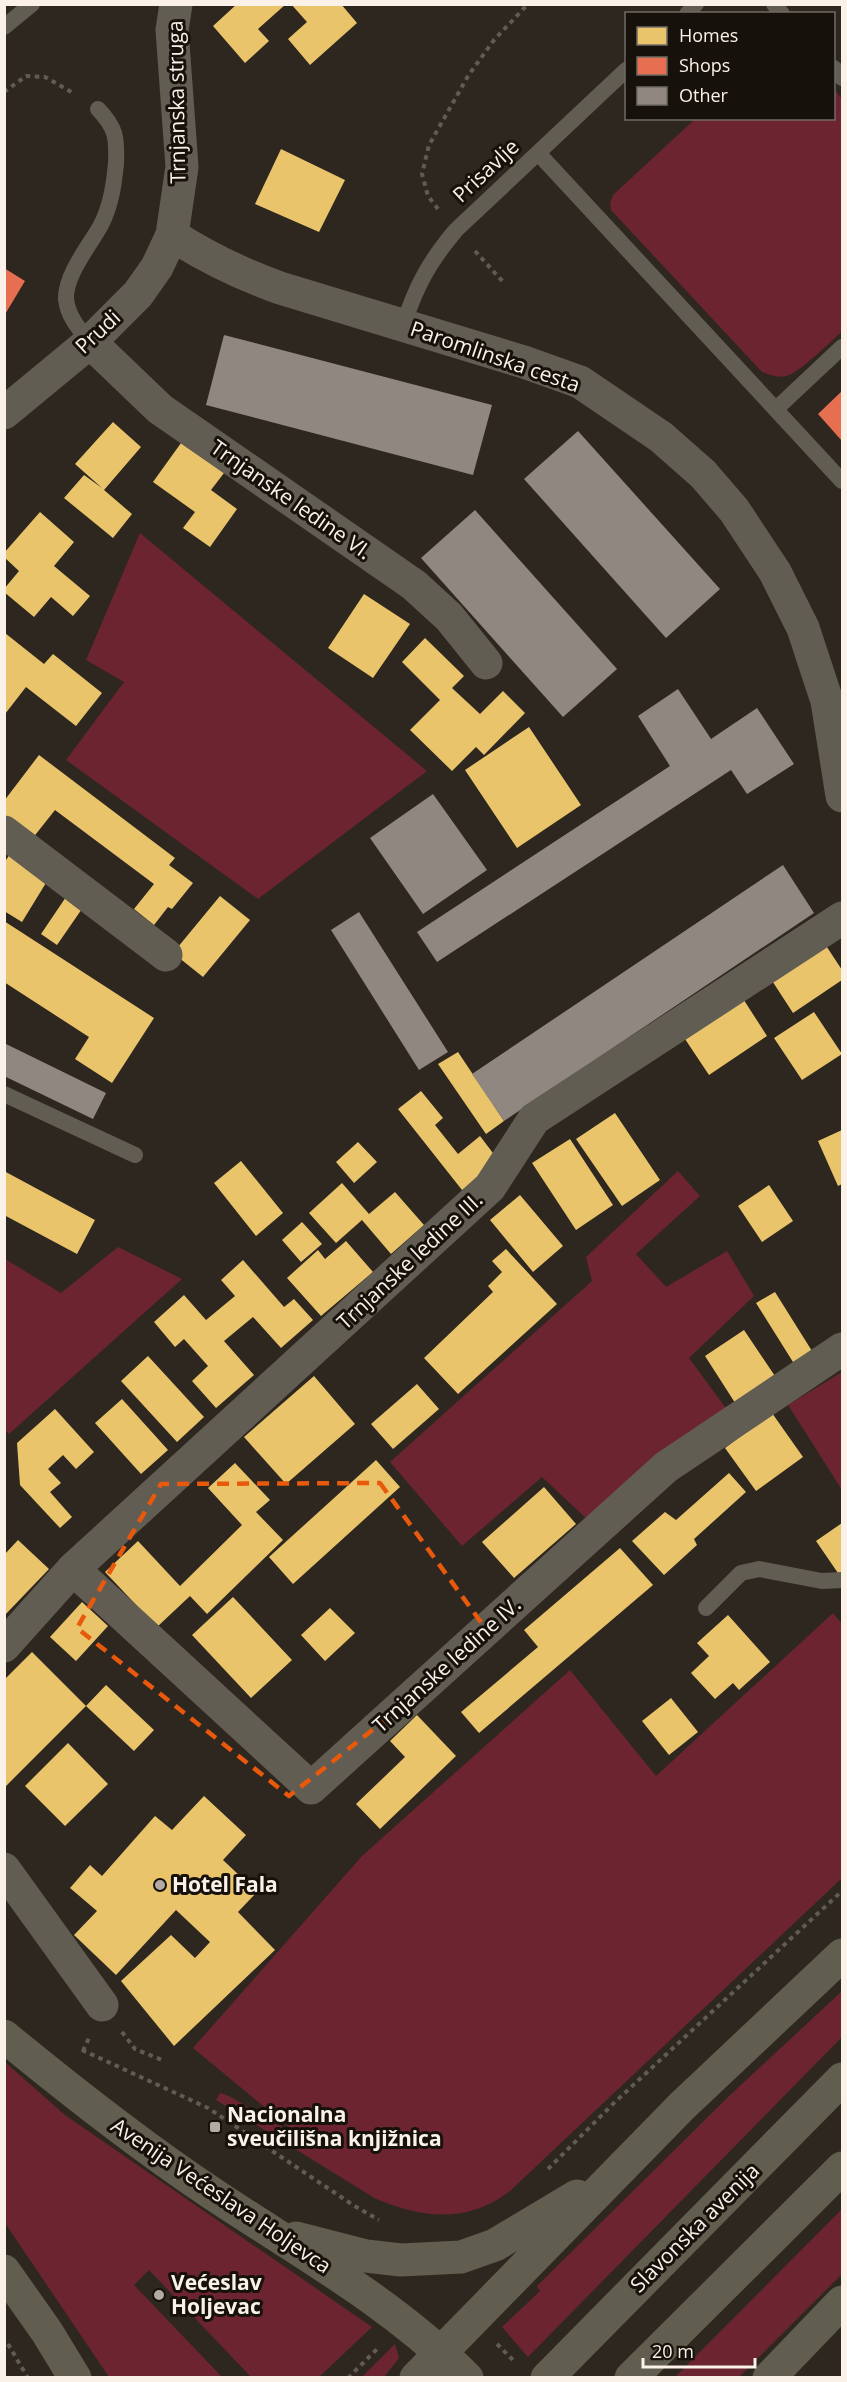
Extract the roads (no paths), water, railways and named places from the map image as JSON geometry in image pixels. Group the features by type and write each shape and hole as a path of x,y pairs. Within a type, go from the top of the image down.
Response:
{"main road":[{"path":"416,2378 682,2106 843,1955"},
{"name":"Avenija Većeslava Holjevca","path":"4,2036 63,2085 128,2134 270,2232 372,2298 441,2352 467,2378"},
{"name":"Slavonska avenija","path":"533,2371 843,2079"},
{"path":"632,2378 843,2168"},
{"path":"270,2232 366,2256 401,2260 461,2257 495,2245 620,2170"},
{"path":"4,2271 48,2332 75,2378"},
{"path":"769,2378 843,2302"}],"street":[{"name":"Trnjanska struga","path":"172,235 182,167 172,30 176,4"},
{"name":"Paromlinska cesta","path":"172,235 201,254 280,288 524,362 580,382 661,437 703,474 734,510 775,572 803,628 827,700 843,796"},
{"name":"Prudi","path":"4,412 90,342 138,294 157,267 172,235"},
{"name":"Trnjanske ledine VI.","path":"90,342 160,409 414,585 449,617 486,663"},
{"path":"4,832 166,955"},
{"name":"Trnjanske ledine III.","path":"4,1646 73,1569 490,1187 534,1119 843,918"},
{"name":"Trnjanske ledine IV.","path":"73,1569 311,1788 666,1467 843,1349"},
{"path":"4,1869 102,2005"}],"lane":[{"path":"4,27 32,4"},
{"name":"Prisavlje","path":"403,326 414,294 433,257 456,230 625,72"},
{"path":"90,342 76,326 69,312 66,298 68,285 112,199 117,145 112,124 98,109"},
{"path":"538,153 843,481"},
{"path":"776,410 843,347"},
{"path":"4,1094 135,1155"},
{"path":"706,1608 741,1573 759,1569 822,1581 843,1580"}],"place":[{"name":"Hotel Fala","path":"160,1885"},
{"name":"Nacionalna sveučilišna knjižnica","path":"215,2127"},
{"name":"Većeslav Holjevac","path":"159,2295"}]}
